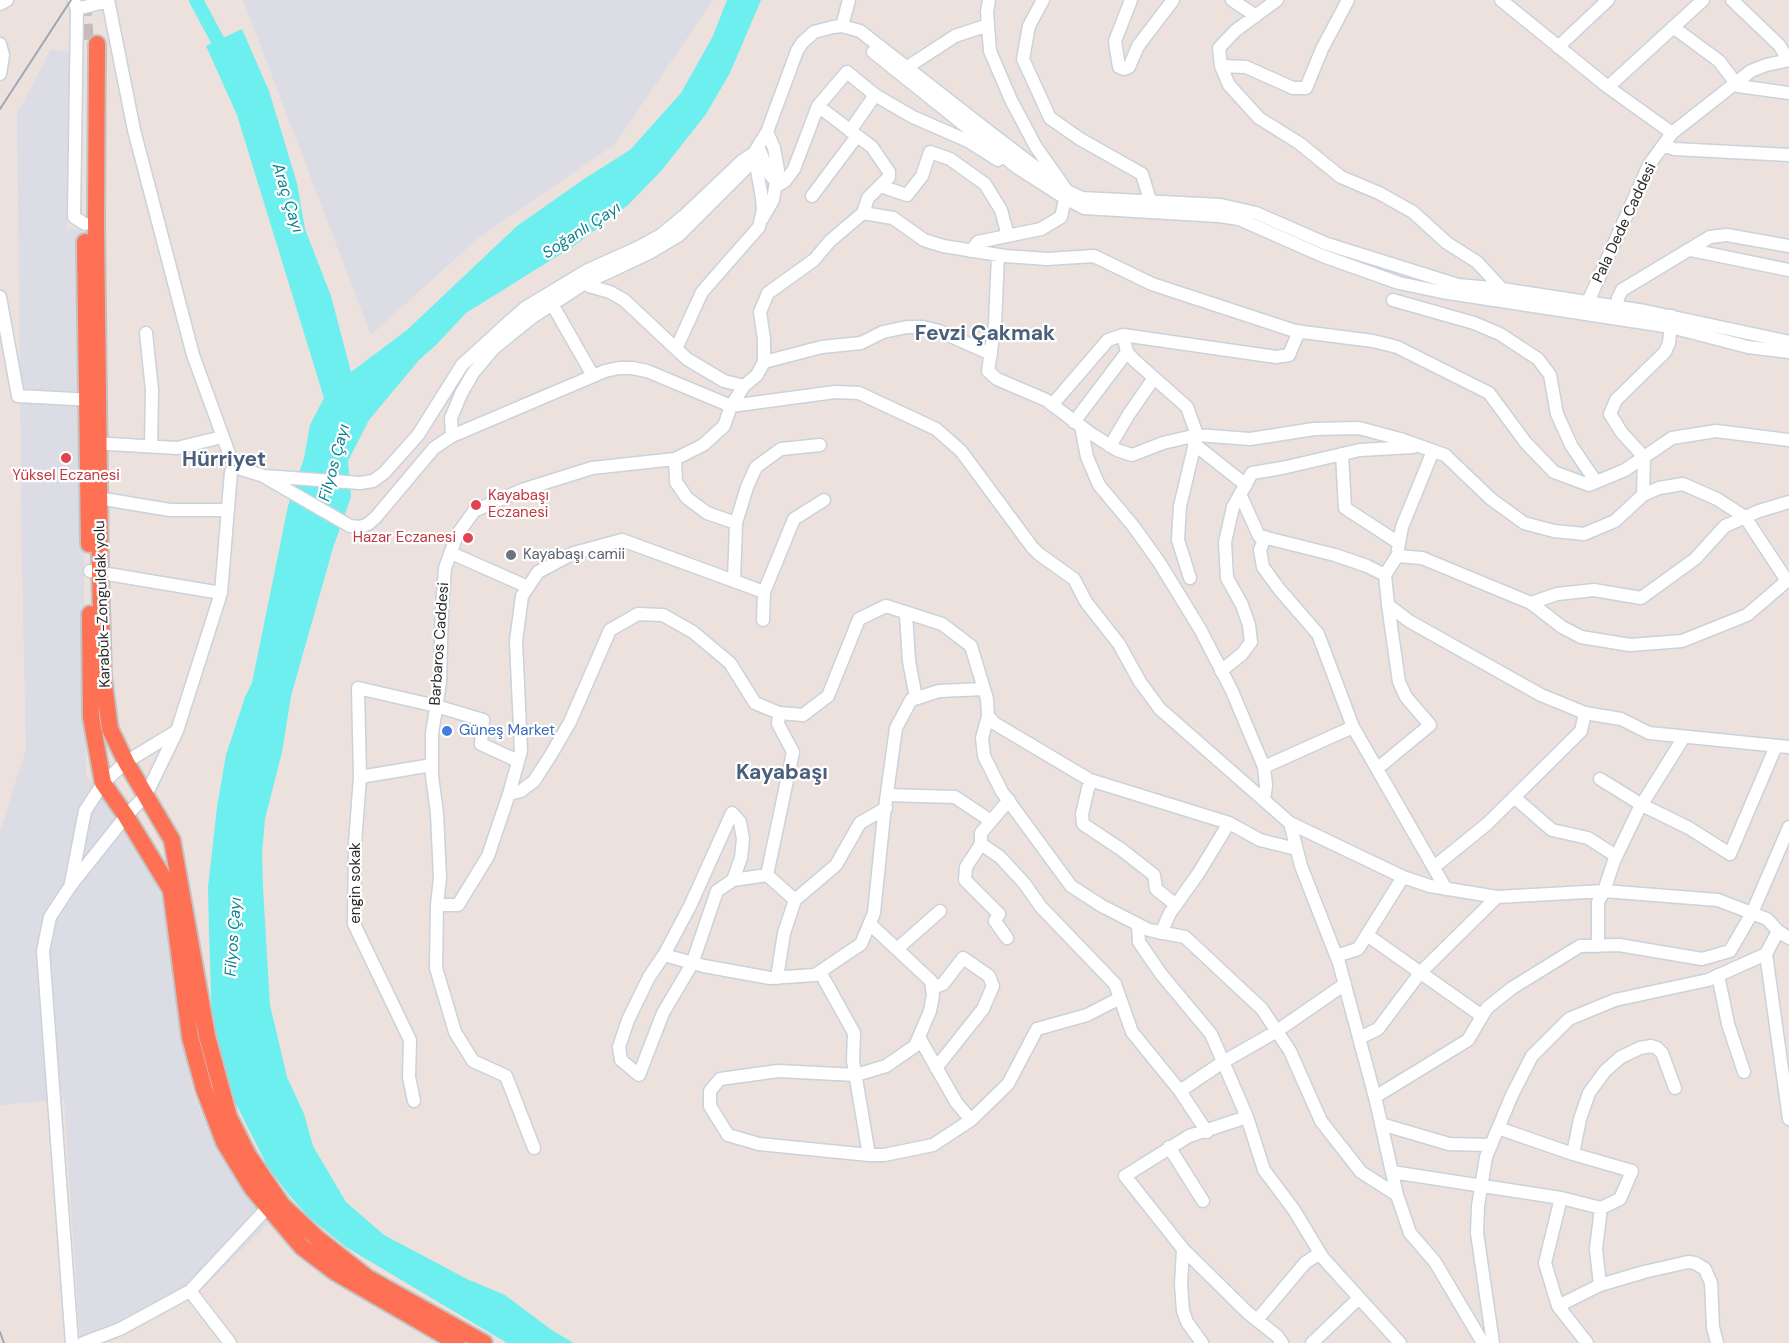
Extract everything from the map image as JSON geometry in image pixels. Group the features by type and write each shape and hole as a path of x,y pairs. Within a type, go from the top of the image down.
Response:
{"highway":[{"name":"Karabük-Zonguldak yolu","path":"93,400 96,223 92,44 85,224 94,443 95,572 91,717 103,783 171,890 190,1037 204,1089 224,1142 252,1188 302,1247 335,1272 457,1343"},
{"name":"Karabük-Zonguldak yolu","path":"95,572 103,676 110,729 126,762 172,840 207,1036 229,1117 248,1155 282,1205 317,1238 368,1278 484,1343"}],"street":[{"path":"0,4 7,0"},
{"path":"842,26 849,0"},
{"path":"971,251 978,242 1041,229 1061,217 1066,194 1036,147 1011,100 990,51 988,0"},
{"path":"1043,0 1029,26 1023,59 1050,118 1080,139 1142,174 1150,200"},
{"path":"1131,0 1115,41 1119,67 1124,69 1129,68 1138,46 1173,0"},
{"path":"1232,0 1256,16"},
{"path":"1277,0 1235,31 1219,48 1221,66 1229,85 1259,118 1299,143 1341,177 1379,193 1413,212 1447,243 1477,262 1502,289"},
{"path":"1221,66 1246,67 1293,88 1306,88 1322,50 1348,0"},
{"path":"1501,0 1608,87 1672,133"},
{"path":"1558,47 1608,0"},
{"path":"1608,87 1703,0"},
{"path":"1732,0 1779,45 1789,60"},
{"path":"72,1343 43,951 50,917 71,885 126,816 146,795 177,731 221,593 227,510 236,470 242,465 238,459 231,459 193,355 134,130 108,1 76,5 74,217 85,224"},
{"path":"842,26 1018,168 1066,194 1082,198 1221,205 1256,213 1328,244 1458,285 1502,289 1588,307 1789,342"},
{"path":"286,484 373,481 384,473 418,435 462,365 525,308 582,279 649,253 679,235 747,167 767,132 797,51 802,43 822,28 842,26 860,31 1084,208 1239,219 1323,256 1399,283 1442,292 1588,307"},
{"path":"906,68 956,36 988,26"},
{"path":"1673,27 1719,61 1735,83 1743,88 1789,93"},
{"path":"0,44 3,64 0,74"},
{"name":"Pala Dede Caddesi","path":"1588,307 1649,165 1672,133 1751,71 1789,60"},
{"path":"776,184 785,181 794,169 818,106 847,72 875,95 913,117 968,141 1006,165 1018,168"},
{"path":"812,196 854,133 875,95"},
{"path":"818,106 872,147 889,172 889,177 868,198 863,213 830,241 814,260 768,293 760,312 764,339 764,362 822,347 861,343 883,332 907,327 923,327 939,331 991,354"},
{"path":"676,349 702,292 754,234 770,206 776,184 776,156 767,132"},
{"path":"1664,146 1678,150 1789,155"},
{"path":"880,186 907,195 922,176 930,152 950,159 985,184 1001,210 1008,236"},
{"path":"753,153 776,184"},
{"path":"753,153 762,198 761,219"},
{"path":"863,213 893,218 931,243 971,251 1047,259 1094,256 1152,285 1299,332 1397,346 1489,393 1526,443 1554,472 1589,485 1625,470 1672,438 1716,431 1789,440"},
{"path":"1616,312 1622,290 1710,237 1727,235 1789,246"},
{"path":"1691,250 1789,270"},
{"path":"998,255 995,324 988,371 997,380 1046,400 1110,446 1132,455 1163,443 1196,439 1250,439 1314,429 1359,428 1445,455 1491,499 1524,523 1554,531 1584,534 1615,521 1643,495 1659,488 1683,484 1717,499 1744,517 1788,580 1747,615 1682,641 1629,645 1581,637 1562,627 1531,603 1422,558 1397,556"},
{"path":"452,436 451,418 467,382 486,356 582,279"},
{"path":"582,279 624,300 687,359 724,381 744,386"},
{"path":"0,297 18,396 93,400"},
{"path":"1393,300 1474,323 1500,334 1538,358 1550,375 1557,414 1571,445 1596,482"},
{"path":"552,304 592,375"},
{"path":"1672,322 1748,347 1789,352"},
{"path":"1643,495 1644,457 1622,434 1610,414 1616,400 1665,352 1669,343 1672,322"},
{"path":"1052,405 1108,340 1123,335 1276,357 1289,355 1299,332"},
{"path":"146,333 153,390 151,446"},
{"path":"1123,335 1127,352 1187,407 1196,439 1243,490 1259,536 1335,555 1385,575"},
{"path":"1077,424 1127,352"},
{"name":"Barbaros Caddesi","path":"534,1148 506,1076 473,1061 455,1032 436,968 440,878 432,734 440,682 445,568 457,535 474,512 522,490 592,468 675,459 703,445 723,426 730,406 744,386 757,375 764,362"},
{"path":"236,470 286,484 350,526 360,527 376,517 434,448 452,436 592,375 619,368 647,371 730,406 849,391 870,397 936,429 961,451 1039,554 1074,579 1086,602 1119,644 1140,682 1160,709 1290,823 1403,877 1430,886 1497,897 1604,891 1718,900 1767,919 1786,935 1766,954 1708,980 1614,1000 1569,1019 1532,1056 1512,1095 1486,1157 1478,1206 1477,1233 1493,1343"},
{"path":"1110,446 1154,378"},
{"path":"435,408 451,418"},
{"path":"1077,424 1099,485 1159,562 1200,629 1221,671 1264,767 1266,786 1264,800"},
{"path":"418,435 434,448"},
{"path":"94,443 177,448 222,437"},
{"path":"1190,578 1178,540 1180,506 1196,439"},
{"path":"734,581 736,523 756,467 782,448 820,445"},
{"path":"1221,671 1242,654 1251,642 1249,625 1242,605 1227,578 1225,542 1233,507 1252,473 1360,450 1420,446"},
{"path":"1378,768 1430,725 1406,697 1399,682 1385,575 1397,556 1402,527 1433,451"},
{"path":"1342,454 1346,508 1399,543"},
{"path":"675,459 676,482 687,498 707,513 736,523"},
{"path":"94,498 170,510 227,510"},
{"path":"763,620 764,592 794,519 824,500"},
{"path":"1531,603 1557,594 1594,590 1641,598 1695,559 1725,526 1759,511 1789,502"},
{"path":"1265,537 1260,550 1263,567 1318,634 1353,727 1446,889"},
{"path":"437,905 458,905 488,856 509,795 521,751 516,641 522,596 538,572 574,553 622,540 764,592"},
{"path":"451,553 528,587"},
{"path":"95,572 221,593"},
{"path":"1388,605 1409,621 1541,695 1585,712 1621,719 1649,733 1783,746 1730,854 1689,828 1642,805 1600,779"},
{"path":"509,795 521,791 534,781 549,758 570,722 610,630 638,614 663,615 693,632 730,663 755,703 779,713 803,715 828,696 859,619 886,606 942,624 971,646 987,699 988,716 982,738 984,756 1002,792 1071,886 1149,930 1185,937 1262,1009 1290,1051 1321,1121 1361,1172 1397,1195"},
{"path":"906,614 909,661 916,698"},
{"name":"engin sokak","path":"414,1101 409,1077 410,1040 354,924 360,777 358,688 436,706"},
{"path":"664,955 692,963 777,978 815,975 861,944 874,914 896,728 911,700 939,691 984,689"},
{"path":"436,706 483,720 481,744 518,760"},
{"path":"1434,867 1487,824 1581,731 1585,712"},
{"path":"767,875 793,752 778,724 779,713"},
{"path":"988,716 994,723 1090,780 1229,822 1260,840 1296,849"},
{"path":"1264,767 1353,727"},
{"path":"71,885 85,811 103,783 126,762 177,731"},
{"path":"1598,946 1598,902 1616,856 1642,805 1684,737"},
{"path":"360,777 432,765"},
{"path":"1090,780 1082,814 1083,824 1122,850 1154,876 1156,889 1176,904"},
{"path":"777,978 784,933 795,900 836,866 860,823 886,802 956,797 991,821"},
{"path":"1514,797 1552,830 1588,838 1616,856"},
{"path":"1007,938 995,921 999,914 965,880 966,867 981,844 981,833 1009,800"},
{"path":"733,880 741,858 743,839 740,822 732,813 701,883 628,1020 619,1047 621,1060 639,1075 663,1013 692,963 717,891 733,880 767,875"},
{"path":"1161,933 1176,904 1229,822"},
{"path":"1290,823 1296,849 1345,984 1382,1124 1397,1195 1410,1233 1435,1262 1483,1343"},
{"path":"1375,1097 1468,1040 1487,1008 1512,988 1580,946 1619,945 1702,959 1730,951 1752,913 1789,827"},
{"path":"981,844 1000,856 1041,907 1115,984 1132,1032 1180,1091 1207,1132"},
{"path":"767,875 795,900"},
{"path":"1336,956 1358,949 1403,877"},
{"path":"701,883 717,891"},
{"path":"1359,1038 1378,1029 1420,973 1497,897"},
{"path":"897,949 940,910"},
{"path":"870,924 931,981 933,995 930,1011 915,1046 886,1066 856,1075 778,1071 720,1079 710,1091 710,1106 728,1136 759,1144 869,1155 884,1155 933,1145 971,1120 1008,1084 1037,1029 1087,1014 1120,998"},
{"path":"1138,925 1139,942 1161,974 1211,1034 1247,1118 1264,1170 1294,1210 1320,1253 1396,1342"},
{"path":"1367,935 1482,1016"},
{"path":"1766,954 1789,1119"},
{"path":"932,988 943,984 963,958 989,976 993,986 983,1009 936,1068"},
{"path":"820,972 854,1033 853,1061 869,1155"},
{"path":"1718,975 1728,1024 1744,1072"},
{"path":"1180,1091 1223,1062 1277,1031 1345,984"},
{"path":"919,1037 956,1102 971,1120"},
{"path":"1573,1154 1580,1119 1589,1093 1605,1071 1621,1058 1640,1048 1651,1046 1657,1048 1662,1053 1675,1088"},
{"path":"1247,1118 1189,1136 1125,1176 1183,1249 1282,1343"},
{"path":"1382,1124 1449,1144 1491,1145"},
{"path":"1392,1172 1561,1198 1601,1208 1620,1199 1632,1171 1573,1154 1498,1128"},
{"path":"1169,1147 1203,1201"},
{"path":"1561,1198 1545,1263 1558,1306 1587,1343"},
{"path":"83,1343 120,1329 190,1290 268,1207"},
{"path":"1600,1285 1596,1249 1601,1208"},
{"path":"1183,1249 1180,1284 1183,1311 1187,1322 1202,1343"},
{"path":"1257,1320 1305,1263 1320,1253"},
{"path":"1558,1306 1600,1285 1688,1262 1699,1264 1705,1269 1711,1283 1713,1327 1717,1343"},
{"path":"190,1290 230,1343"},
{"path":"1312,1343 1359,1298"}],"shaded area":[{"path":"243,0 713,0 615,144 477,239 371,335"},
{"path":"51,49 70,52 67,228 81,230 86,774 148,864 165,904 192,1090 215,1146 241,1188 268,1223 205,1286 80,1342 64,1099 0,1105 0,832 26,749 17,114"}],"water":[{"path":"727,0 761,0 730,73 706,114 662,170 628,205 575,245 466,313 419,360 369,420 348,461 351,497 333,548 291,696 282,752 265,819 262,853 270,1005 287,1077 304,1114 313,1146 346,1202 384,1235 467,1279 505,1295 553,1331 574,1343 507,1343 346,1247 309,1217 268,1167 235,1102 222,1066 212,1020 208,887 217,807 226,755 245,697 252,683 288,506 304,458 310,425 324,398 237,115 206,46 242,29 269,91 297,183 305,229 331,296 351,372 407,330 517,226 630,150 681,93 713,36"}],"waterway":[{"name":"Araç Çayı","path":"196,0 226,56"}],"tunnel":[{"path":"83,0 86,44"}],"railway":[{"path":"0,109 71,0"},
{"path":"0,1332 4,1343"}],"place":[{"name":"Yüksel Eczanesi","path":"66,458"},
{"name":"Kayabaşı Eczanesi","path":"476,505"},
{"name":"Hazar Eczanesi","path":"468,538"},
{"name":"Kayabaşı camii","path":"511,555"},
{"name":"Güneş Market","path":"447,731"}],"district":[{"name":"Fevzi Çakmak","path":"985,334"},
{"name":"Hürriyet","path":"224,460"},
{"name":"Kayabaşı","path":"782,773"}],"water label":[{"name":"Soğanlı Çayı","path":"582,231"},
{"name":"Filyos Çayı","path":"335,463"},
{"name":"Filyos Çayı","path":"234,937"}]}
